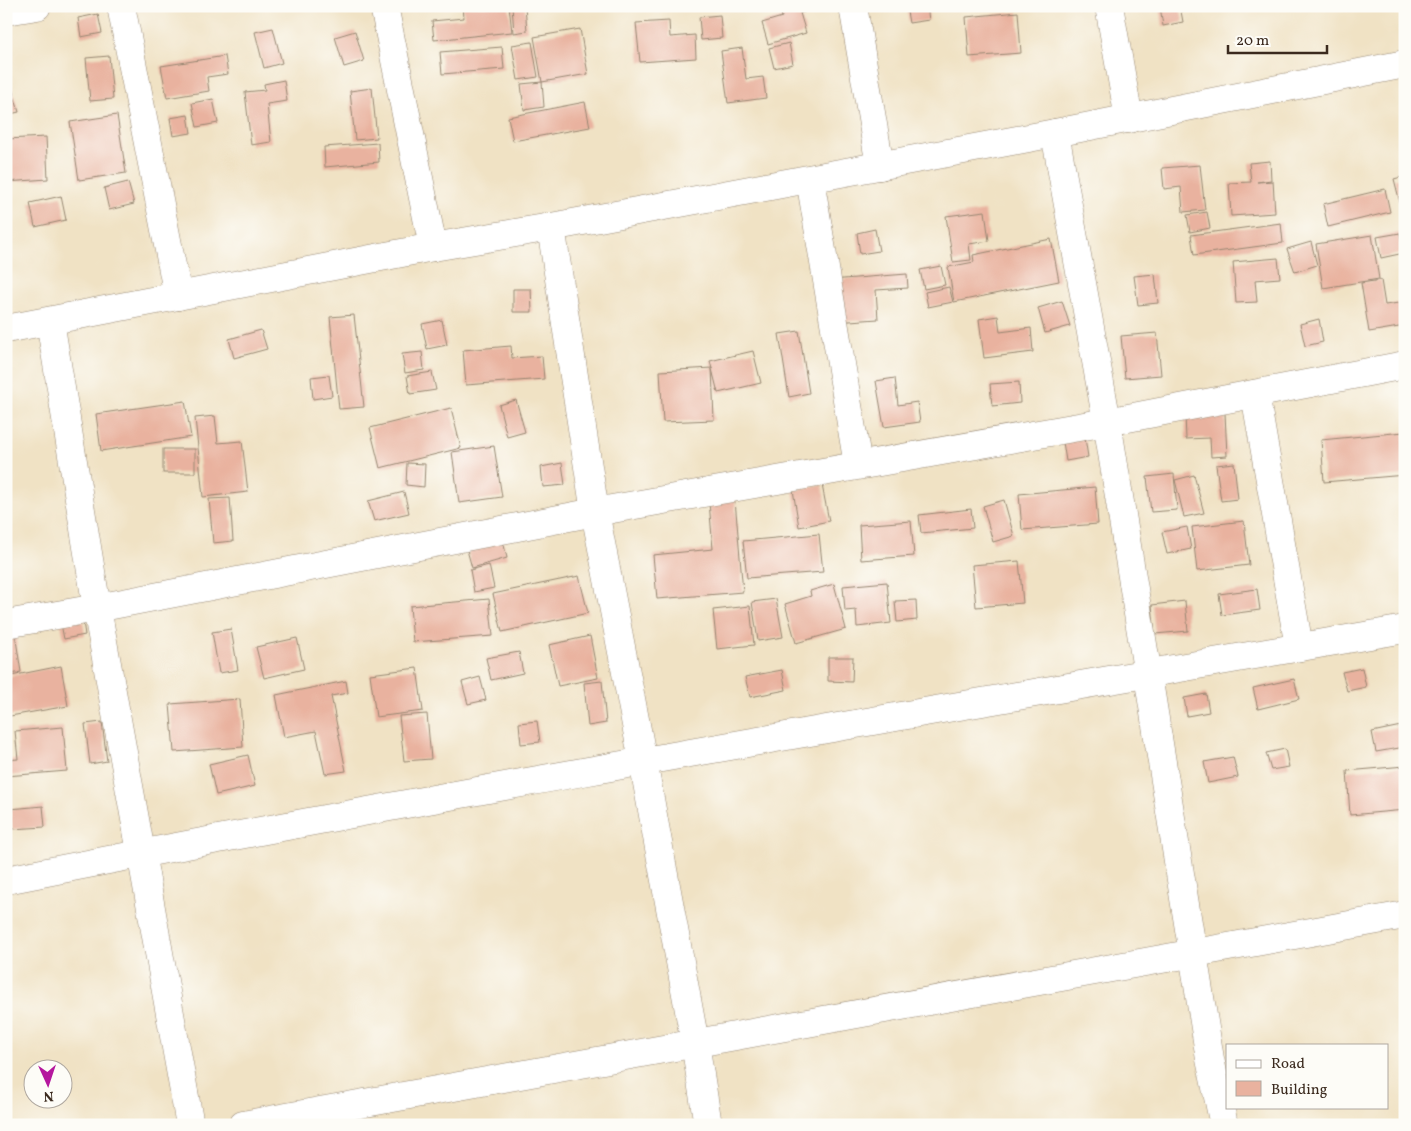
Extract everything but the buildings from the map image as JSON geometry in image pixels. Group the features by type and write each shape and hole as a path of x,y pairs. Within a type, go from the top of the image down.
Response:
{"street":[{"path":"6,11 37,6"},
{"path":"121,6 178,296"},
{"path":"384,6 433,247"},
{"path":"853,6 880,166"},
{"path":"1109,6 1129,119"},
{"path":"6,329 433,247 551,227 1129,119 1405,64"},
{"path":"1055,133 1106,422 1210,1059 1224,1125"},
{"path":"810,179 858,465"},
{"path":"551,227 595,512 695,1043 708,1125"},
{"path":"50,321 97,608 190,1125"},
{"path":"6,624 595,512 1106,422 1405,365"},
{"path":"1255,394 1299,647"},
{"path":"6,880 142,853 643,761 1405,629"},
{"path":"243,1125 1405,915"}]}
